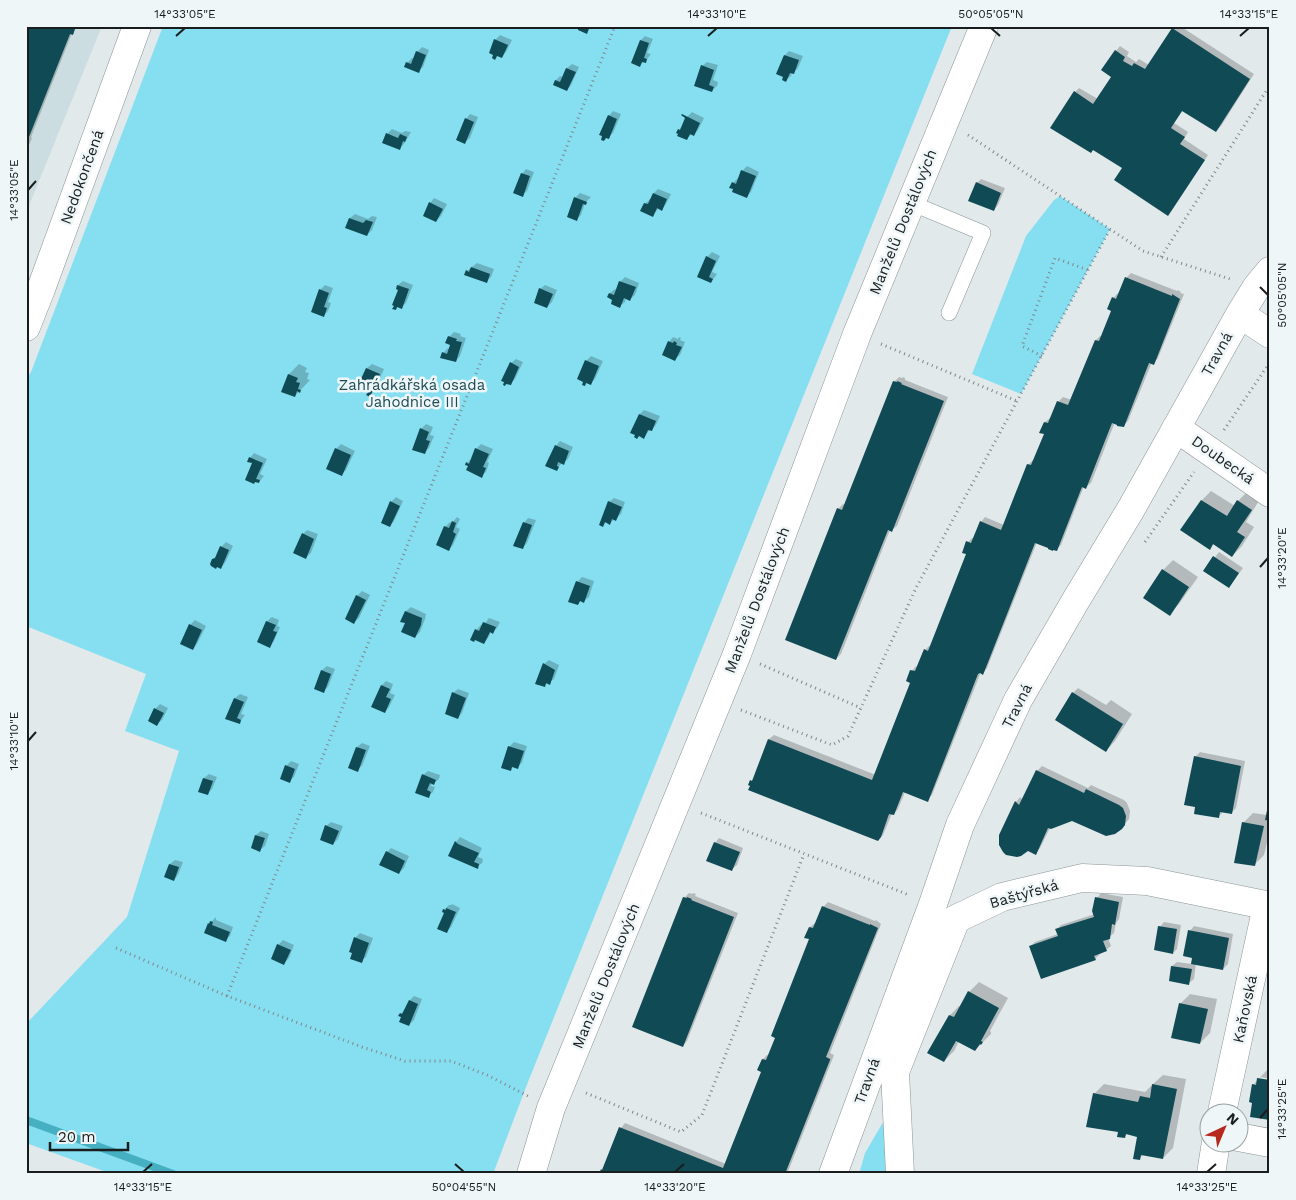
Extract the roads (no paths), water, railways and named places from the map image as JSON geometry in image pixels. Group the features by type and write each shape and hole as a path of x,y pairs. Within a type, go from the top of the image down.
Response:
{"street":[{"name":"Nedokončená","path":"26,327 45,280 137,26"},
{"name":"Manželů Dostálových","path":"531,1174 551,1108 737,654 857,334 984,26"},
{"name":"Travná","path":"833,1174 933,904 960,825 1018,700 1131,509 1240,314 1263,279"},
{"path":"1240,314 1270,334"},
{"name":"Doubecká","path":"1176,428 1270,493"},
{"name":"Baštýřská","path":"900,1174 895,1072 956,919 1002,897 1082,878 1146,881 1268,906"},
{"name":"Kaňovská","path":"1224,1102 1268,906"},
{"path":"1248,1139 1270,1143"},
{"path":"1211,1174 1214,1152"}],"lane":[{"path":"911,203 983,233 949,313"}],"waterway":[{"path":"26,1120 173,1174"}],"park label":[{"name":"Zahrádkářská osada Jahodnice III","path":"412,394"}]}
